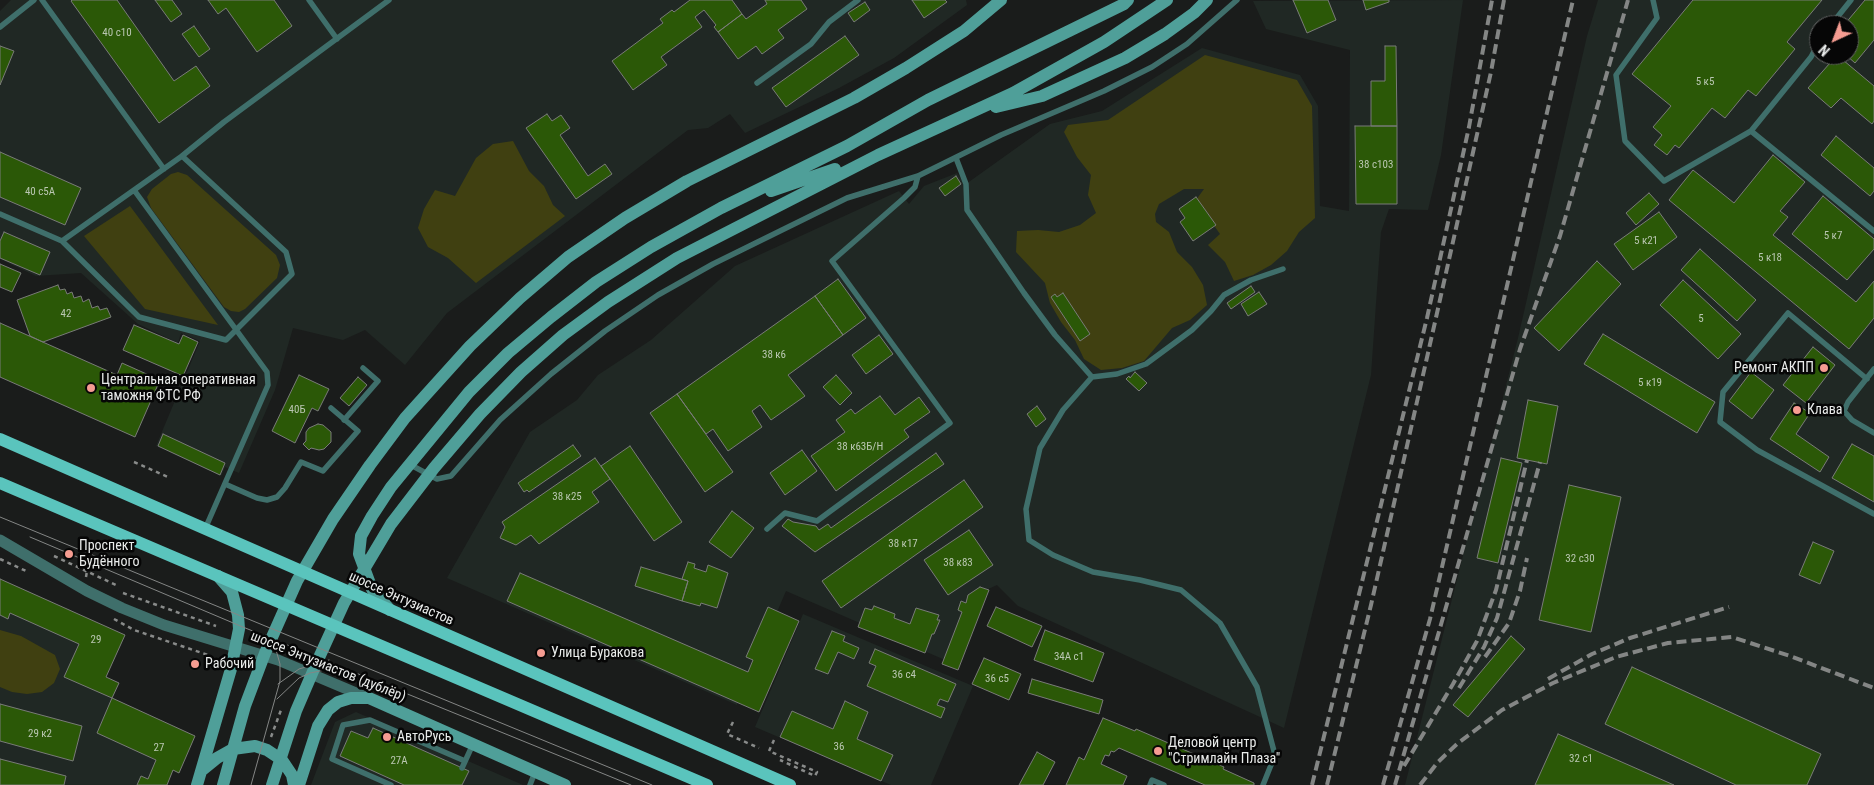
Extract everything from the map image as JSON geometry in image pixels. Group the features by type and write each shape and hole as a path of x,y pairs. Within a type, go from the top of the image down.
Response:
{"main road":[{"path":"223,785 245,706 265,653 298,581 333,519 370,465 405,418 457,360 520,298 568,256 625,218 687,181 854,98 906,68 964,31 1001,0"},
{"path":"390,610 372,589 359,554 361,536 391,487 475,386 508,353 550,317 612,272 651,247 721,208 847,146 928,100 1124,4 1128,0"},
{"path":"272,785 296,711 317,662 344,603 391,524 434,468 480,414 521,372 563,335 608,302 677,258 878,154 1013,93 1104,42 1168,0"},
{"path":"966,114 1042,96 1125,58 1165,34 1194,13 1207,0"},
{"path":"721,208 878,154"},
{"name":"шоссе Энтузиастов","path":"0,439 790,785"},
{"path":"0,483 707,785"},
{"path":"197,785 231,669 239,629 238,615 232,592 218,576"},
{"path":"299,785 318,726 328,710 338,702 351,698 370,698"},
{"name":"шоссе Энтузиастов (дублёр)","path":"370,698 559,784"},
{"path":"201,771 232,749 255,746 267,750 282,760 292,775 294,785"}],"street":[{"name":"шоссе Энтузиастов (дублёр)","path":"0,540 87,591 122,608 164,625 212,641 236,646 285,663 370,698"}],"lane":[{"path":"0,27 34,0"},
{"path":"42,0 164,169"},
{"path":"309,0 337,39"},
{"path":"62,241 182,156 224,122 389,0"},
{"path":"757,83 811,44 829,22 858,0"},
{"path":"409,464 437,479 451,476 500,420 551,374 605,331 658,295 713,264 847,198 918,176 1000,135 1104,91 1152,67 1187,44 1237,0"},
{"path":"1653,0 1657,18 1616,76 1626,141 1664,181 1752,131 1809,61"},
{"path":"1839,15 1851,0"},
{"path":"1752,131 1874,231"},
{"path":"0,214 62,241 139,317 226,340 292,274 286,252 182,156"},
{"path":"956,158 966,184 967,210 1055,335 1092,377"},
{"path":"766,529 785,514 817,521 950,422 832,261 904,198 914,187 918,176"},
{"path":"134,190 268,372 268,385 205,529"},
{"path":"1263,785 1275,755 1257,687 1220,623 1181,590 1140,580 1093,572 1053,555 1029,540 1026,509 1040,448 1063,410 1092,377 1117,374 1146,364 1192,330 1224,296 1251,280 1282,269"},
{"path":"1867,378 1788,313 1723,392 1720,422 1757,450 1874,514"},
{"path":"344,420 378,381 363,368"},
{"path":"1874,369 1848,402 1844,412 1852,420 1874,433"},
{"path":"225,484 257,498 267,500 277,496 285,488 301,462 323,471 358,431 332,408"},
{"path":"391,785 332,759 343,725 370,720 465,761"},
{"path":"462,768 473,744"},
{"path":"530,785 535,772"},
{"path":"1150,785 1152,780 1164,785"}],"path":[{"path":"134,462 168,477"},
{"path":"48,553 116,585"},
{"path":"87,571 85,577 93,580"},
{"path":"117,591 216,626"},
{"path":"134,630 208,654 217,667 217,675"},
{"path":"733,722 727,734 759,748"},
{"path":"774,740 769,750 817,772 815,776 780,760"}],"shaded area":[{"path":"11,0 966,0 967,5 894,58 839,88 745,133 730,114 708,128 688,130 447,313 405,365 365,330 343,340 293,328 275,390 239,473 225,467 221,476 156,446 200,341 181,333 178,343 138,324 81,273 36,276 0,259 0,11"},
{"path":"1463,0 1441,155 1428,210 1389,209 1381,232 1371,375 1284,728 1018,606 997,585 971,597 945,660 786,591 737,705 447,578 530,432 577,400 598,375 651,340 735,266 899,191 909,204 924,186 957,173 966,184 1050,124 1102,111 1202,48 1300,75 1318,106 1320,206 1349,211 1350,50 1266,29 1253,1"},
{"path":"1598,0 1874,0 1874,785 1405,785 1518,338 1587,36"},
{"path":"1205,55 1297,80 1312,106 1315,218 1299,232 1287,251 1271,265 1253,275 1234,281 1225,262 1208,245 1220,234 1196,200 1204,189 1184,189 1159,204 1155,214 1156,222 1169,232 1177,252 1192,267 1203,285 1207,305 1190,320 1172,328 1144,361 1122,368 1101,370 1084,359 1075,340 1061,322 1050,303 1045,283 1016,252 1017,231 1059,232 1080,225 1096,213 1088,195 1091,175 1077,157 1064,132 1068,125 1108,120"},
{"path":"513,141 529,171 544,186 553,205 565,216 476,283 448,258 428,247 418,228 424,209 435,190 455,196 476,158 493,144"},
{"path":"178,172 187,175 276,255 280,265 277,278 245,309 239,312 231,311 224,307 151,208 147,197 152,189 171,174"},
{"path":"130,206 218,325 145,309 84,236"},
{"path":"0,579 125,635 106,677 119,683 112,698 195,736 179,773 173,770 167,785 0,785"},
{"path":"803,614 973,686 931,785 891,785 755,727"},
{"path":"0,630 21,636 55,655 60,669 54,683 42,692 27,694 12,692 0,687"},
{"path":"356,712 523,785 311,785 335,722"}],"building":[{"path":"72,0 117,0 174,81 196,66 210,86 159,123"},
{"path":"155,0 172,0 182,14 171,22"},
{"path":"208,0 274,0 292,26 257,52 226,8 218,14"},
{"path":"690,0 732,0 742,14 718,32 714,27 716,25 704,10 695,17 702,27 661,57 667,65 633,90 612,61 663,23 660,19 672,10 674,12"},
{"path":"765,0 801,0 807,9 778,30 784,38 762,54 756,46 738,59 718,32 742,14 746,19 767,4"},
{"path":"912,0 945,0 947,2 924,18"},
{"path":"1293,0 1328,0 1336,20 1307,33"},
{"path":"1363,0 1389,0 1389,2 1366,10"},
{"path":"1693,0 1822,0 1787,42 1795,49 1756,96 1748,90 1725,118 1712,108 1679,148 1675,145 1667,155 1654,145 1662,135 1653,127 1671,106 1632,74"},
{"path":"1865,0 1874,0 1874,40 1859,58 1859,15 1852,15"},
{"path":"865,2 870,10 854,22 848,13"},
{"path":"194,26 210,49 199,57 182,34"},
{"path":"845,36 859,55 786,107 772,88"},
{"path":"0,46 14,51 0,85"},
{"path":"1385,46 1396,46 1397,126 1371,126 1371,81 1385,81"},
{"path":"1828,65 1849,65 1874,86 1874,121 1872,124 1841,98 1831,108 1808,88"},
{"path":"547,114 552,121 561,115 570,128 560,135 588,176 605,164 612,174 576,199 526,128"},
{"path":"1355,126 1397,126 1397,204 1356,204"},
{"path":"1836,136 1874,168 1874,191 1870,196 1821,155"},
{"path":"0,152 81,188 65,225 0,197"},
{"path":"1773,155 1805,182 1780,211 1788,217 1773,235 1856,302 1874,281 1874,318 1849,349 1669,200 1693,170 1734,203"},
{"path":"956,176 961,184 945,196 939,188"},
{"path":"1649,193 1659,204 1636,225 1626,213"},
{"path":"1823,196 1874,239 1874,249 1847,280 1792,234"},
{"path":"1196,197 1216,225 1193,241 1180,222 1185,218 1179,209"},
{"path":"1659,212 1677,237 1633,270 1614,244"},
{"path":"4,232 50,252 40,275 0,258 0,241"},
{"path":"1700,249 1756,300 1737,321 1681,270"},
{"path":"1597,261 1621,284 1559,351 1534,328"},
{"path":"0,264 21,273 12,292 0,287"},
{"path":"838,279 866,318 843,335 815,296"},
{"path":"1683,280 1741,334 1718,359 1660,305"},
{"path":"58,285 60,290 65,289 67,294 72,292 74,298 81,296 83,302 89,299 92,308 98,306 100,310 107,308 111,317 43,342 30,336 17,300"},
{"path":"1251,286 1255,292 1231,309 1227,303"},
{"path":"1259,292 1267,304 1248,316 1241,304"},
{"path":"1063,293 1090,334 1080,341 1051,297 1055,294 1057,297"},
{"path":"815,296 843,335 788,375 805,396 771,420 760,405 752,411 762,427 728,451 713,429 706,434 677,394"},
{"name":"Центральная оперативная таможня ФТС РФ","path":"0,323 117,375 122,363 160,380 135,437 0,377"},
{"path":"134,325 179,344 183,335 198,342 183,376 123,350"},
{"path":"1603,334 1715,402 1697,433 1584,364"},
{"path":"879,335 893,354 866,374 852,355"},
{"path":"1813,347 1835,365 1806,403 1783,385"},
{"path":"1135,372 1147,383 1139,391 1126,379 1129,376 1130,378"},
{"path":"1751,372 1774,390 1752,419 1729,401"},
{"path":"299,375 329,389 318,411 312,408 295,443 272,431"},
{"path":"836,375 852,393 840,405 823,387"},
{"path":"358,377 367,385 349,406 340,398"},
{"path":"677,394 733,472 705,492 650,413"},
{"path":"880,396 895,415 919,397 930,412 904,430 909,437 836,491 811,456 845,432 836,420 851,409 855,414"},
{"path":"1528,400 1558,406 1547,464 1517,458"},
{"path":"1794,403 1810,413 1796,434 1829,457 1820,472 1770,439"},
{"path":"1037,406 1046,419 1036,427 1027,414"},
{"path":"318,424 323,425 331,432 331,442 324,449 311,448 309,450 303,444 306,441 306,432 309,428"},
{"path":"163,434 225,463 220,475 158,446"},
{"path":"1852,444 1874,456 1874,502 1832,478"},
{"path":"573,445 581,456 529,492 527,490 524,492 518,483"},
{"path":"630,446 682,522 654,541 601,466"},
{"path":"802,450 817,471 785,495 770,473"},
{"path":"936,453 944,464 815,552 782,526 788,519 793,522 816,526 819,530 828,524 831,528"},
{"path":"595,458 610,479 592,492 599,502 539,544 531,535 516,545 500,538 505,527 502,522"},
{"path":"1501,458 1522,463 1498,563 1477,558"},
{"path":"964,480 983,507 841,608 822,581"},
{"path":"1569,485 1621,497 1591,632 1539,620"},
{"path":"732,511 754,528 731,558 709,542"},
{"path":"969,530 993,565 948,595 924,560"},
{"path":"1813,542 1834,551 1820,584 1799,575"},
{"path":"688,562 695,564 694,568 706,572 708,565 728,573 717,608 701,603 700,606 682,601 688,581 682,579"},
{"path":"641,567 688,581 682,601 635,586"},
{"path":"520,573 748,672 753,660 746,657 768,607 799,621 759,712 507,601"},
{"path":"0,579 125,635 106,677 119,683 112,698 64,677 79,644 10,613 8,619 0,615"},
{"path":"980,587 989,590 958,670 942,664 962,612 958,610 961,601 966,603 968,595"},
{"path":"874,606 895,614 894,618 910,624 916,608 939,615 937,620 940,620 925,653 858,627 865,608 872,610"},
{"path":"996,607 1042,626 1032,647 987,626"},
{"path":"1045,630 1104,653 1093,682 1034,660"},
{"path":"832,631 845,636 843,641 859,648 854,659 838,652 828,674 815,669"},
{"path":"1511,636 1525,649 1468,717 1453,705"},
{"path":"875,649 956,684 948,702 940,699 937,705 945,708 941,718 867,686 876,666 869,663"},
{"path":"984,658 1021,674 1009,700 972,684"},
{"path":"1632,667 1821,754 1807,785 1736,785 1605,724"},
{"path":"1032,679 1103,700 1099,714 1028,693"},
{"path":"112,698 195,736 179,773 173,770 167,785 137,785 141,776 148,779 156,760 97,733"},
{"path":"845,701 868,712 857,739 893,755 881,781 780,737 792,711 833,729"},
{"path":"0,704 82,726 73,761 0,741"},
{"name":"Деловой центр \"Стримлайн Плаза\"","path":"1103,718 1135,731 1136,729 1224,767 1223,769 1254,783 1254,785 1205,785 1119,748 1114,752 1111,751 1109,756 1105,755 1101,764 1127,776 1123,785 1066,785 1079,757 1084,760"},
{"path":"373,728 469,771 462,785 404,785 340,756 351,731 368,738"},
{"path":"1558,734 1674,785 1535,785"},
{"path":"1037,752 1055,762 1043,785 1019,785"},
{"path":"0,759 66,776 64,785 0,785"}],"tram line":[{"path":"0,517 652,785"},
{"path":"30,537 238,625 631,785"},
{"path":"251,785 280,681 280,664 276,650 266,635"},
{"path":"278,684 299,669 329,660"},
{"path":"277,699 299,678 310,673 342,669"}],"railway":[{"path":"1312,785 1427,318 1469,127 1492,0"},
{"path":"1327,785 1371,605 1435,322 1491,72 1504,0"},
{"path":"1383,785 1430,619 1573,0"},
{"path":"1395,785 1520,349 1560,236 1628,0"},
{"path":"1404,766 1477,641 1496,590 1527,460"},
{"path":"1459,688 1484,647 1497,618 1540,462"},
{"path":"1485,657 1509,623 1520,591 1527,558"},
{"path":"1548,679 1592,654 1630,638 1729,607"},
{"path":"1420,785 1438,762 1457,744 1502,710 1553,683 1616,657 1668,643 1732,637 1790,656 1874,688"}],"place":[{"name":"Ремонт АКПП","path":"1824,368"},
{"name":"Центральная оперативная таможня ФТС РФ","path":"91,388"},
{"name":"Клава","path":"1797,410"},
{"name":"Проспект Будённого","path":"69,554"},
{"name":"Улица Буракова","path":"541,653"},
{"name":"Рабочий","path":"195,664"},
{"name":"АвтоРусь","path":"387,737"},
{"name":"Деловой центр \"Стримлайн Плаза\"","path":"1158,751"}]}
